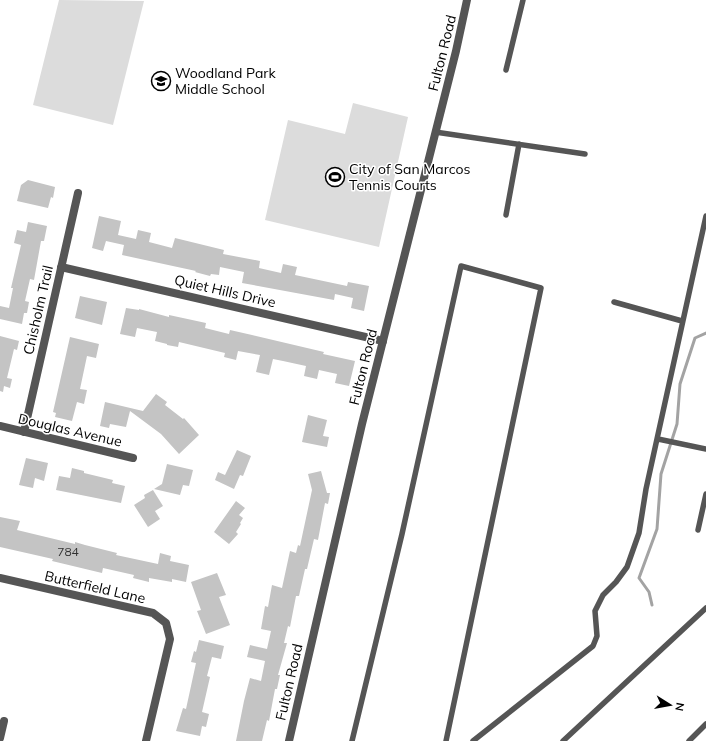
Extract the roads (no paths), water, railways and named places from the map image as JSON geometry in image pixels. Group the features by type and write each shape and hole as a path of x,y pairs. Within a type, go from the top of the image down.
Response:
{"street":[{"name":"Fulton Road","path":"289,741 383,341 456,51 467,0"},
{"name":"Chisholm Trail","path":"24,432 78,193"},
{"name":"Quiet Hills Drive","path":"61,267 383,341"},
{"name":"Douglas Avenue","path":"0,426 133,458"},
{"name":"Butterfield Lane","path":"0,578 153,614 166,623 170,639 146,741"},
{"path":"0,738 4,721"}],"lane":[{"path":"506,70 523,0"},
{"path":"435,132 585,154"},
{"path":"506,215 519,144"},
{"path":"473,741 593,646 597,636 595,611 603,595 616,582 627,567 639,533 646,489 706,216"},
{"path":"352,741 402,534 461,266 541,288 446,741"},
{"path":"614,302 682,321"},
{"path":"658,439 706,449"},
{"path":"698,530 706,494"},
{"path":"563,741 706,608"},
{"path":"689,741 706,724"}],"waterway":[{"path":"652,605 649,592 639,578 657,529 661,474 677,424 680,384 695,338 706,333"}],"place":[{"name":"Woodland Park Middle School","path":"161,81"},
{"name":"City of San Marcos Tennis Courts","path":"335,177"}]}
